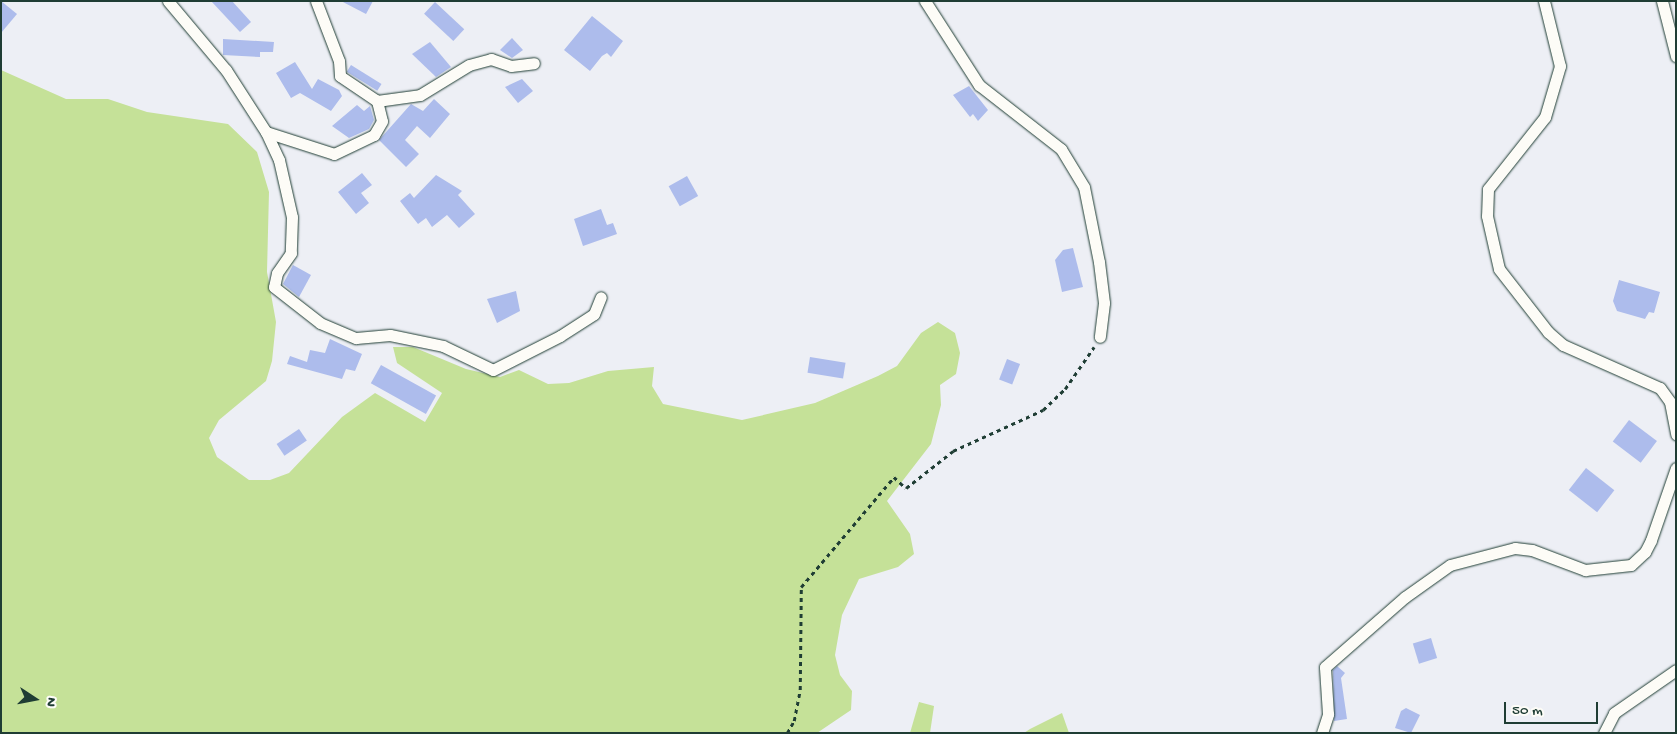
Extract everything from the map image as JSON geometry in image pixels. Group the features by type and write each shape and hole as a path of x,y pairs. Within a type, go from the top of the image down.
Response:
{"street":[{"path":"168,1 226,70 266,132 279,160 292,216 291,254 277,273 274,287 320,323 356,338 390,335 443,346 493,370 560,336 594,314 601,297"},
{"path":"266,132 334,154 374,135 382,121 377,101 340,76 339,61 316,1"},
{"path":"925,1 980,85 1061,149 1084,187 1104,303 1100,337"},
{"path":"1544,1 1560,66 1545,117 1488,189 1487,216 1499,269 1548,332 1563,345 1660,388 1670,402 1676,434"},
{"path":"1662,1 1676,56"},
{"path":"377,101 420,95 468,65 491,59 511,66 534,62"},
{"path":"1322,733 1328,714 1325,667 1405,597 1450,565 1515,548 1532,550 1585,570 1630,565 1645,552 1651,540 1676,468"},
{"path":"1604,733 1614,713 1676,670"}],"path":[{"path":"787,733 794,721 800,690 802,587 894,477 906,488 954,451 1043,410 1086,363 1100,337"}],"green space":[{"path":"1,70 66,99 108,99 147,112 228,124 257,152 269,192 267,272 276,322 272,361 266,381 219,420 209,438 217,457 249,480 270,480 289,473 342,417 375,393 425,422 442,393 397,363 393,347 413,347 466,369 500,377 519,370 548,384 569,383 608,371 654,367 652,386 663,404 742,420 815,403 878,376 897,366 921,333 938,322 955,333 960,353 956,374 940,385 941,405 931,444 887,501 910,534 914,554 898,567 859,579 842,615 835,655 840,675 852,691 851,710 817,733 1,733"},
{"path":"919,702 934,706 930,733 910,733"},
{"path":"1062,713 1069,733 1024,733 1030,729"}],"building":[{"path":"1,1 17,14 1,33"},
{"path":"211,1 232,1 251,22 240,32"},
{"path":"341,1 373,1 366,14"},
{"path":"435,2 464,29 453,41 424,14"},
{"path":"592,16 623,41 611,57 607,53 602,56 590,71 564,50"},
{"path":"512,38 523,50 512,58 500,50"},
{"path":"223,39 274,42 273,52 260,52 260,57 223,55"},
{"path":"430,42 451,67 436,77 412,54"},
{"path":"295,62 312,89 318,79 339,90 342,96 331,111 300,93 291,98 276,73"},
{"path":"351,65 382,84 377,91 347,72"},
{"path":"522,79 533,91 518,103 505,87"},
{"path":"969,86 988,110 978,121 973,114 970,117 953,95"},
{"path":"434,99 450,114 430,138 417,126 405,140 419,154 406,167 379,140 411,104 423,111"},
{"path":"357,105 364,111 370,106 374,120 369,129 349,138 332,126"},
{"path":"362,173 372,185 361,193 369,203 356,214 338,192"},
{"path":"436,175 462,191 458,195 475,214 459,228 447,215 432,227 426,218 418,224 400,201 410,193 414,198"},
{"path":"687,176 698,196 680,206 669,186"},
{"path":"601,209 607,225 613,223 617,234 583,246 574,219"},
{"path":"1073,248 1083,287 1062,292 1055,260 1063,250"},
{"path":"293,265 311,275 299,297 283,284"},
{"path":"1619,280 1660,292 1654,313 1649,312 1645,319 1617,311 1613,301"},
{"path":"516,291 520,311 497,323 487,299"},
{"path":"330,339 362,354 355,371 346,369 342,379 287,364 290,356 307,362 310,350 325,353"},
{"path":"810,357 846,363 843,378 807,373"},
{"path":"1007,359 1020,364 1012,385 999,380"},
{"path":"381,365 436,396 426,414 371,383"},
{"path":"1629,420 1657,441 1641,463 1613,442"},
{"path":"299,429 307,441 284,456 277,444"},
{"path":"1586,468 1614,490 1597,512 1569,490"},
{"path":"1431,638 1437,658 1419,664 1413,644"},
{"path":"1337,666 1345,673 1341,678 1347,719 1334,721 1333,670"},
{"path":"1406,708 1420,715 1411,733 1395,728 1401,711"}]}
